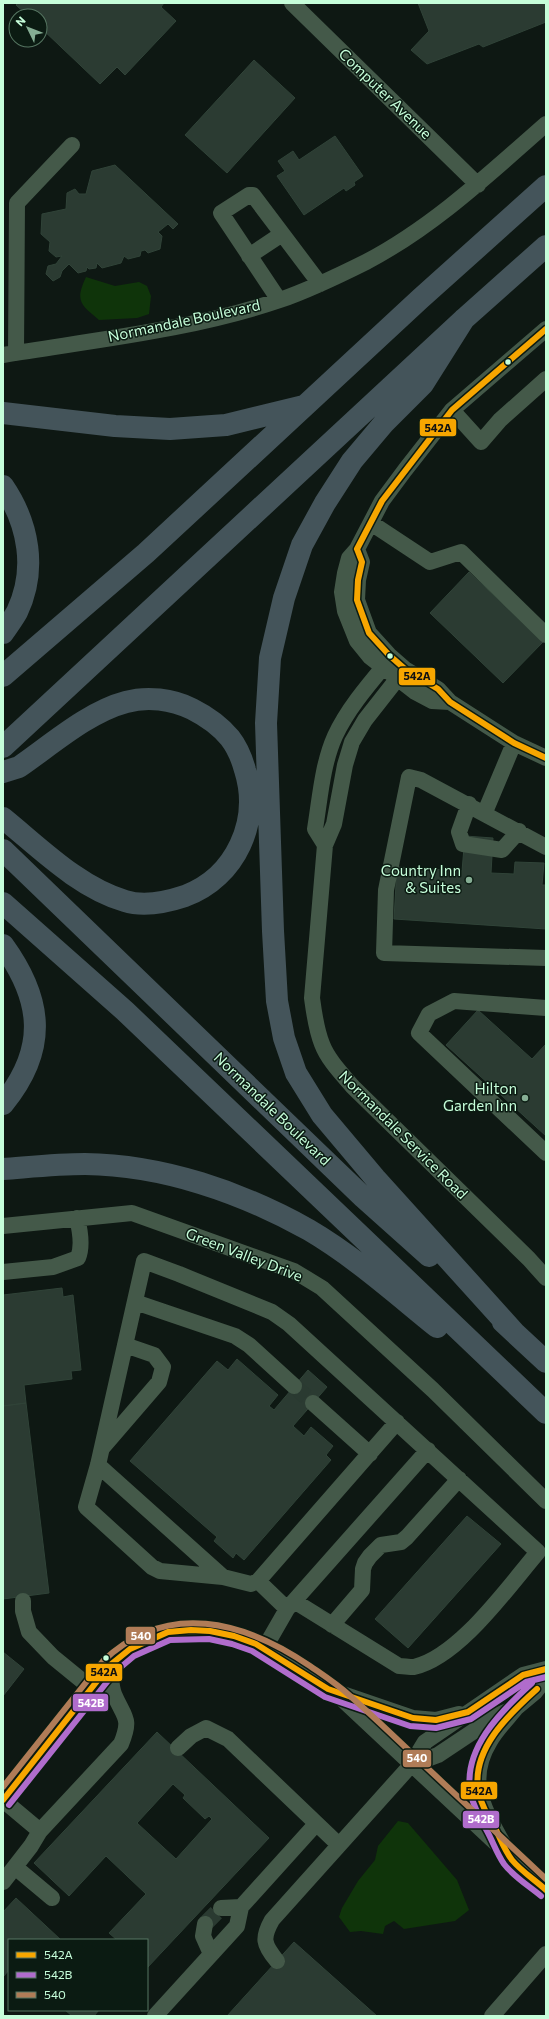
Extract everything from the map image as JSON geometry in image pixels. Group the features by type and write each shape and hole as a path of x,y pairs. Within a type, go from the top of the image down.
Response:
{"highway":[{"path":"3,676 146,553 420,299 546,186"},
{"path":"3,747 464,319 546,246"},
{"path":"464,319 423,384 384,423 357,456 325,503 302,545 284,598 270,658 266,722 273,931 277,1001 284,1038 296,1074 322,1115 375,1178 514,1332"},
{"path":"3,413 67,419 115,426 170,429 226,425 307,405"},
{"path":"3,486 13,501 24,527 28,549 29,567 26,588 17,613 3,633"},
{"path":"3,818 76,877 98,890 126,902 150,903 172,900 192,893 217,877 236,855 250,820 251,800 248,779 242,760 231,739 201,714 184,705 167,701 147,699 127,702 106,709 11,769"},
{"name":"Normandale Boulevard","path":"3,850 363,1197 546,1362"},
{"name":"Normandale Boulevard","path":"3,903 125,1011 546,1415"},
{"path":"3,945 24,978 32,998 34,1017 34,1037 30,1060 15,1089 3,1104"},
{"path":"3,1169 85,1164 147,1170 201,1183 254,1203 310,1231 364,1267 546,1415"}],"street":[{"name":"Computer Avenue","path":"292,3 478,185"},
{"name":"Normandale Boulevard","path":"9,354 160,329 222,316 279,300 320,284 367,262 416,231 478,185 546,124"},
{"path":"9,354 17,203 72,144"},
{"path":"279,300 221,213 249,195 253,195 320,284"},
{"path":"249,256 282,234"},
{"path":"546,329 452,410 382,501 357,549 362,562 358,580 358,600 369,633 387,662 401,674 438,689 450,702 514,743 546,758"},
{"path":"452,410 481,442 500,420 546,379"},
{"path":"371,523 430,562 461,552 546,635"},
{"path":"325,845 315,829 325,768 335,737 353,705 387,662"},
{"name":"Normandale Service Road","path":"401,674 365,720 352,742 345,765 334,824 325,845 312,998 322,1045 336,1068 353,1087 529,1259 546,1278"},
{"path":"484,812 514,743"},
{"path":"546,847 469,804 421,780 409,777 386,890 384,954 546,958"},
{"path":"469,804 459,832 463,844 502,850 519,831"},
{"path":"546,1008 454,1001 429,1014 419,1033 546,1153"},
{"name":"Green Valley Drive","path":"3,1226 132,1213 294,1271 322,1288 433,1390 546,1501"},
{"path":"3,1272 53,1268 78,1258 81,1252 78,1218"},
{"path":"258,1581 291,1605 332,1625 399,1666 413,1667 431,1660 452,1647 469,1633 538,1552 428,1450 309,1341 272,1312 144,1261 99,1458 86,1507 152,1567 160,1570 222,1577 251,1584 258,1581 397,1422"},
{"path":"135,1302 235,1336 249,1345 294,1386"},
{"path":"99,1458 159,1382 162,1375 163,1367 154,1355 125,1345"},
{"path":"313,1403 370,1454"},
{"path":"264,1649 291,1605 428,1450"},
{"path":"99,1458 222,1577"},
{"path":"332,1625 362,1590 363,1569 365,1562 370,1556 381,1545 401,1542 407,1537 459,1479"},
{"path":"23,1601 23,1611 29,1632 52,1657 91,1688"},
{"path":"40,1831 3,1800 109,1666 130,1649 168,1632 191,1630 210,1631 234,1636 264,1649 328,1689 546,1890"},
{"path":"3,1882 40,1831 121,1744 127,1728 124,1710 114,1694 109,1666"},
{"path":"277,1961 266,1948 266,1930 272,1920 411,1765 425,1742 523,1675 546,1669"},
{"path":"511,1859 484,1808 479,1793 479,1766 490,1740 517,1707 535,1692 546,1678"},
{"path":"328,1689 414,1718 436,1720 468,1712"},
{"path":"411,1765 438,1755 498,1715 517,1707"},
{"path":"178,1748 191,1736 206,1728 228,1739 339,1845"},
{"path":"155,2016 237,1926 241,1906 316,1824"},
{"path":"15,1867 52,1898"},
{"path":"221,1908 241,1906"},
{"path":"205,1924 203,1936 211,1954"},
{"path":"492,2016 546,1954"}],"shaded area":[{"path":"86,277 115,286 139,282 147,286 151,296 149,314 137,318 99,320 87,310 81,302 81,292"},
{"path":"398,1821 408,1823 457,1880 469,1910 455,1921 404,1929 394,1921 385,1926 383,1934 361,1931 350,1932 339,1917 342,1908 358,1881 375,1860 378,1846"}],"building":[{"path":"18,3 164,3 161,7 176,21 125,75 117,67 100,84 48,35 48,8 19,8 16,5"},
{"path":"418,3 546,3 546,22 483,47 479,44 427,64 411,50 429,31"},
{"path":"254,60 295,98 227,173 185,135"},
{"path":"335,136 363,176 354,182 355,185 346,191 344,188 304,215 277,176 285,171 278,161 293,151 299,160"},
{"path":"115,165 178,224 173,229 168,224 158,232 162,236 160,249 148,253 145,250 141,251 140,256 128,259 124,256 121,263 102,268 97,263 96,268 89,269 87,267 86,271 78,273 69,264 62,271 60,277 53,281 46,274 48,266 56,264 62,256 56,257 49,251 50,242 41,234 42,214 66,209 67,193 75,189 79,194 86,194 92,171"},
{"path":"469,572 543,642 503,683 430,613"},
{"name":"Country Inn & Suites","path":"465,836 493,838 491,873 514,874 515,862 544,863 542,885 546,885 546,929 394,919 397,867 462,871"},
{"name":"Hilton Garden Inn","path":"478,1010 532,1059 546,1044 546,1136 446,1045"},
{"path":"62,1288 63,1297 73,1295 81,1370 71,1371 72,1379 24,1385 26,1403 3,1406 3,1295"},
{"path":"237,1359 278,1395 269,1406 274,1410 308,1370 327,1387 293,1426 304,1436 311,1427 333,1446 326,1455 331,1460 244,1560 236,1553 233,1558 214,1541 217,1537 130,1461 217,1361 228,1370"},
{"path":"26,1403 49,1593 3,1599 3,1406"},
{"path":"467,1516 501,1544 408,1648 375,1619"},
{"path":"3,1652 24,1669 3,1696"},
{"path":"157,1732 269,1838 148,1967 148,1939 116,1939 109,1933 146,1894 106,1856 69,1896 34,1863","holes":["173,1784 185,1795 183,1798 205,1819 209,1816 212,1819 176,1859 137,1823"]},
{"path":"16,1898 60,1939 8,1939 8,1971 3,1977 3,1912"},
{"path":"294,1942 377,2016 227,2016"},
{"path":"66,2011 98,2011 94,2016 72,2016"}],"tunnel":[{"path":"294,1386 313,1403"},
{"path":"205,1924 221,1908"}],"transit line":[{"name":"542A","path":"357,549 382,501 452,410 546,329"},
{"name":"542A","path":"357,549 362,562 358,580 357,600 369,633 389,655 405,669 438,689 450,702 514,743 546,758"},
{"name":"540","path":"3,1787 103,1661 128,1642 153,1630 179,1624 206,1624 232,1629 259,1638 285,1650 335,1683 377,1720 546,1879"},
{"name":"542A","path":"3,1800 109,1666 130,1649 168,1632 191,1630 210,1631 234,1636 256,1644 328,1689 413,1718 436,1720 468,1712 523,1675 546,1669"},
{"name":"542B","path":"9,1805 115,1672 134,1656 170,1640 209,1639 232,1644 252,1651 325,1697 410,1726 436,1728 471,1719 526,1682 546,1677"},
{"name":"542B","path":"532,1683 496,1719 486,1733 472,1762 469,1778 474,1805 504,1864 521,1881 541,1896"},
{"name":"542A","path":"537,1689 515,1710 494,1735 486,1748 480,1763 477,1778 479,1794 483,1806 509,1856 520,1868 546,1890"}],"place":[{"name":"Country Inn & Suites","path":"469,880"},
{"name":"Hilton Garden Inn","path":"525,1098"}]}
